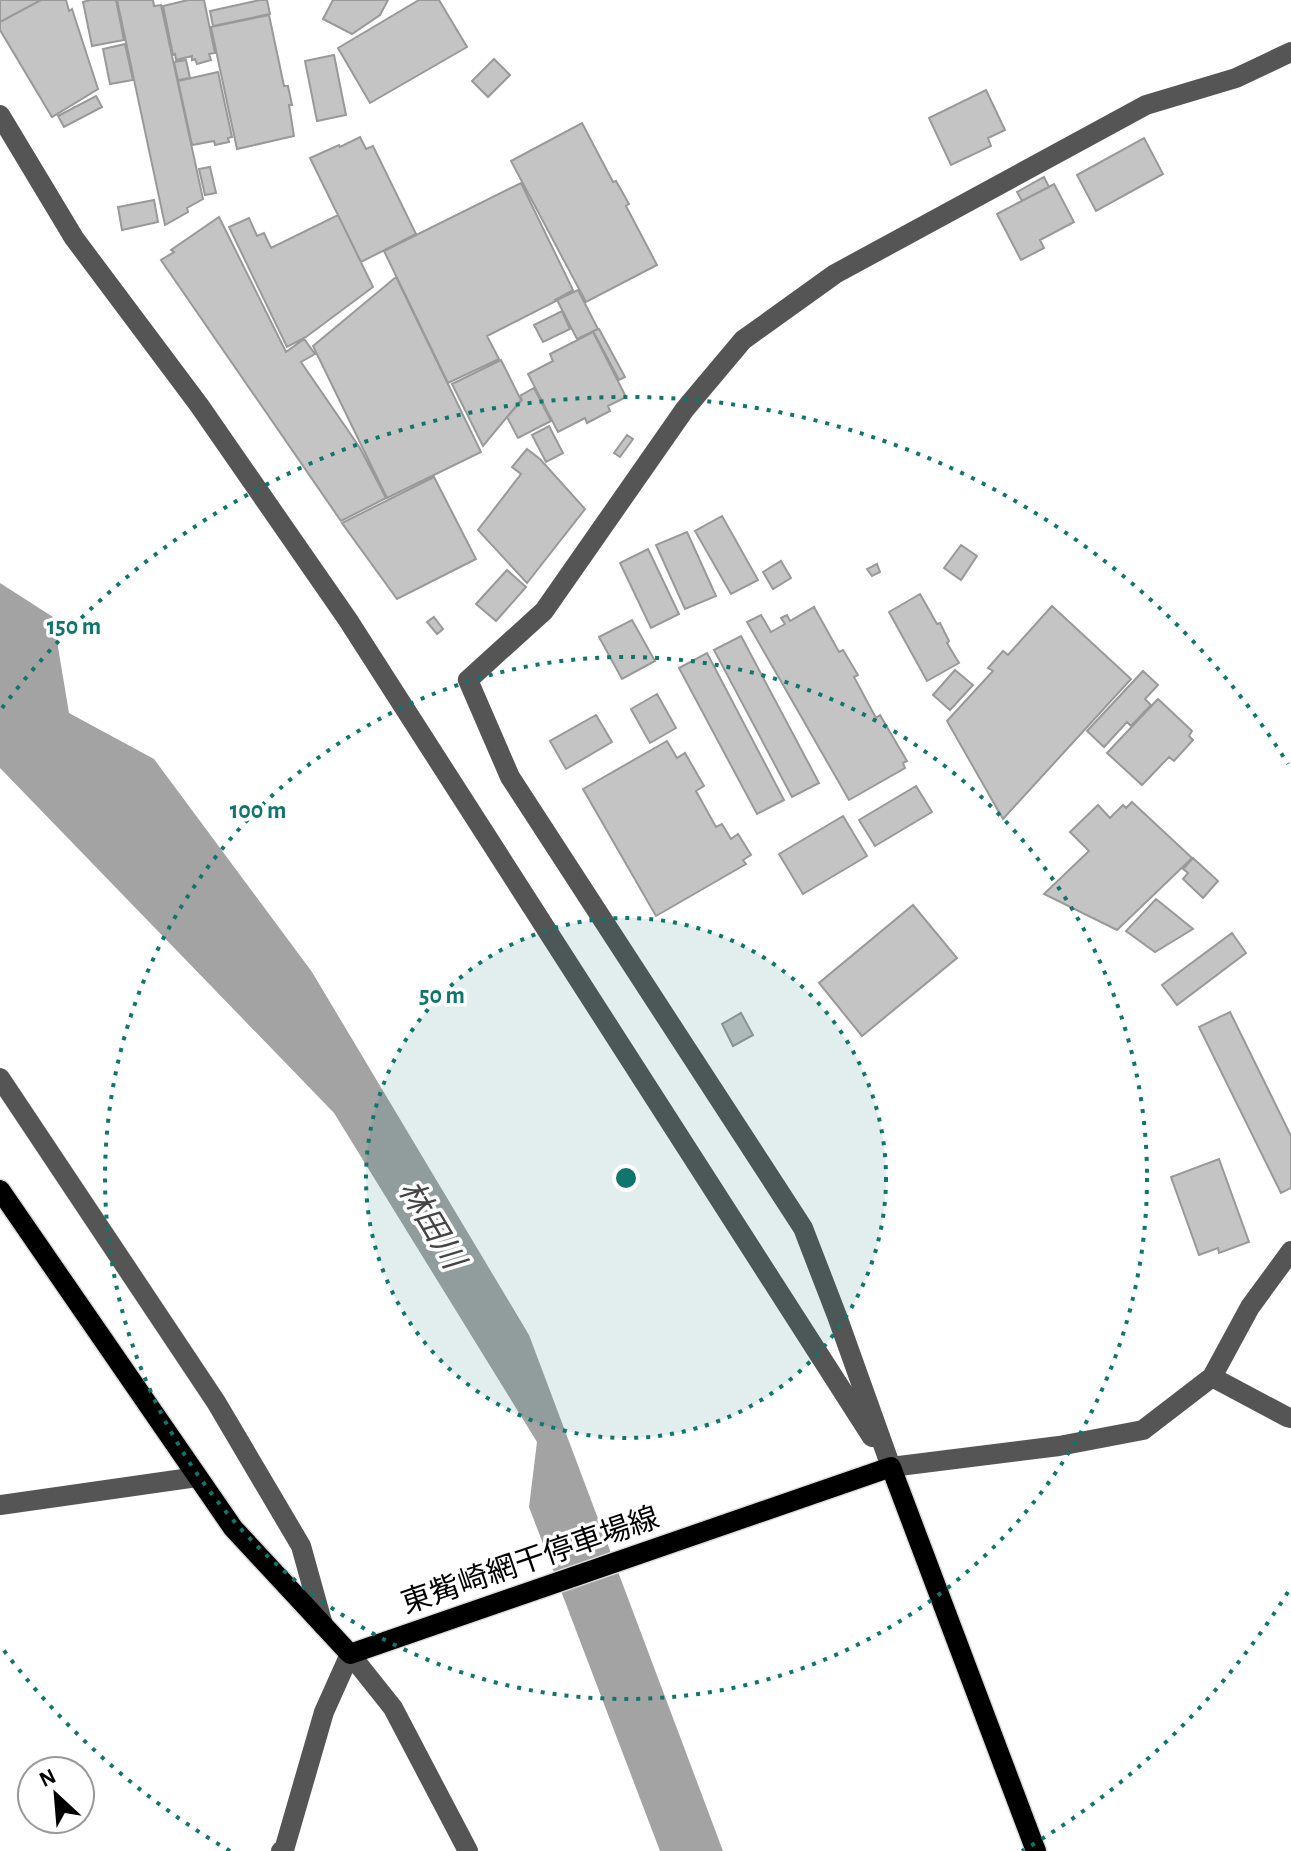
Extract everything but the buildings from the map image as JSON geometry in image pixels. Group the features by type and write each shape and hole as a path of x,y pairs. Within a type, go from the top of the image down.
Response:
{"main road":[{"path":"0,1190 233,1528 350,1654"},
{"name":"東觜崎網干停車場線","path":"350,1654 891,1467"},
{"path":"891,1467 1036,1851"}],"street":[{"path":"891,1467 803,1228 510,777 468,680 544,611 685,409 743,340 835,274 1146,105 1236,78 1291,52"},
{"path":"0,115 74,238 199,405 348,620 891,1467"},
{"path":"0,1078 216,1402 301,1546 323,1625"},
{"path":"891,1467 1059,1446 1143,1430 1212,1377 1250,1307 1291,1251"},
{"path":"1212,1377 1291,1418"},
{"path":"0,1505 197,1477"},
{"path":"281,1851 284,1850 324,1712 350,1654 393,1708 468,1851"}],"water":[{"name":"林田川","path":"0,583 53,617 69,713 154,759 312,972 529,1335 723,1851 660,1851 529,1507 537,1442 334,1113 0,768"}]}
